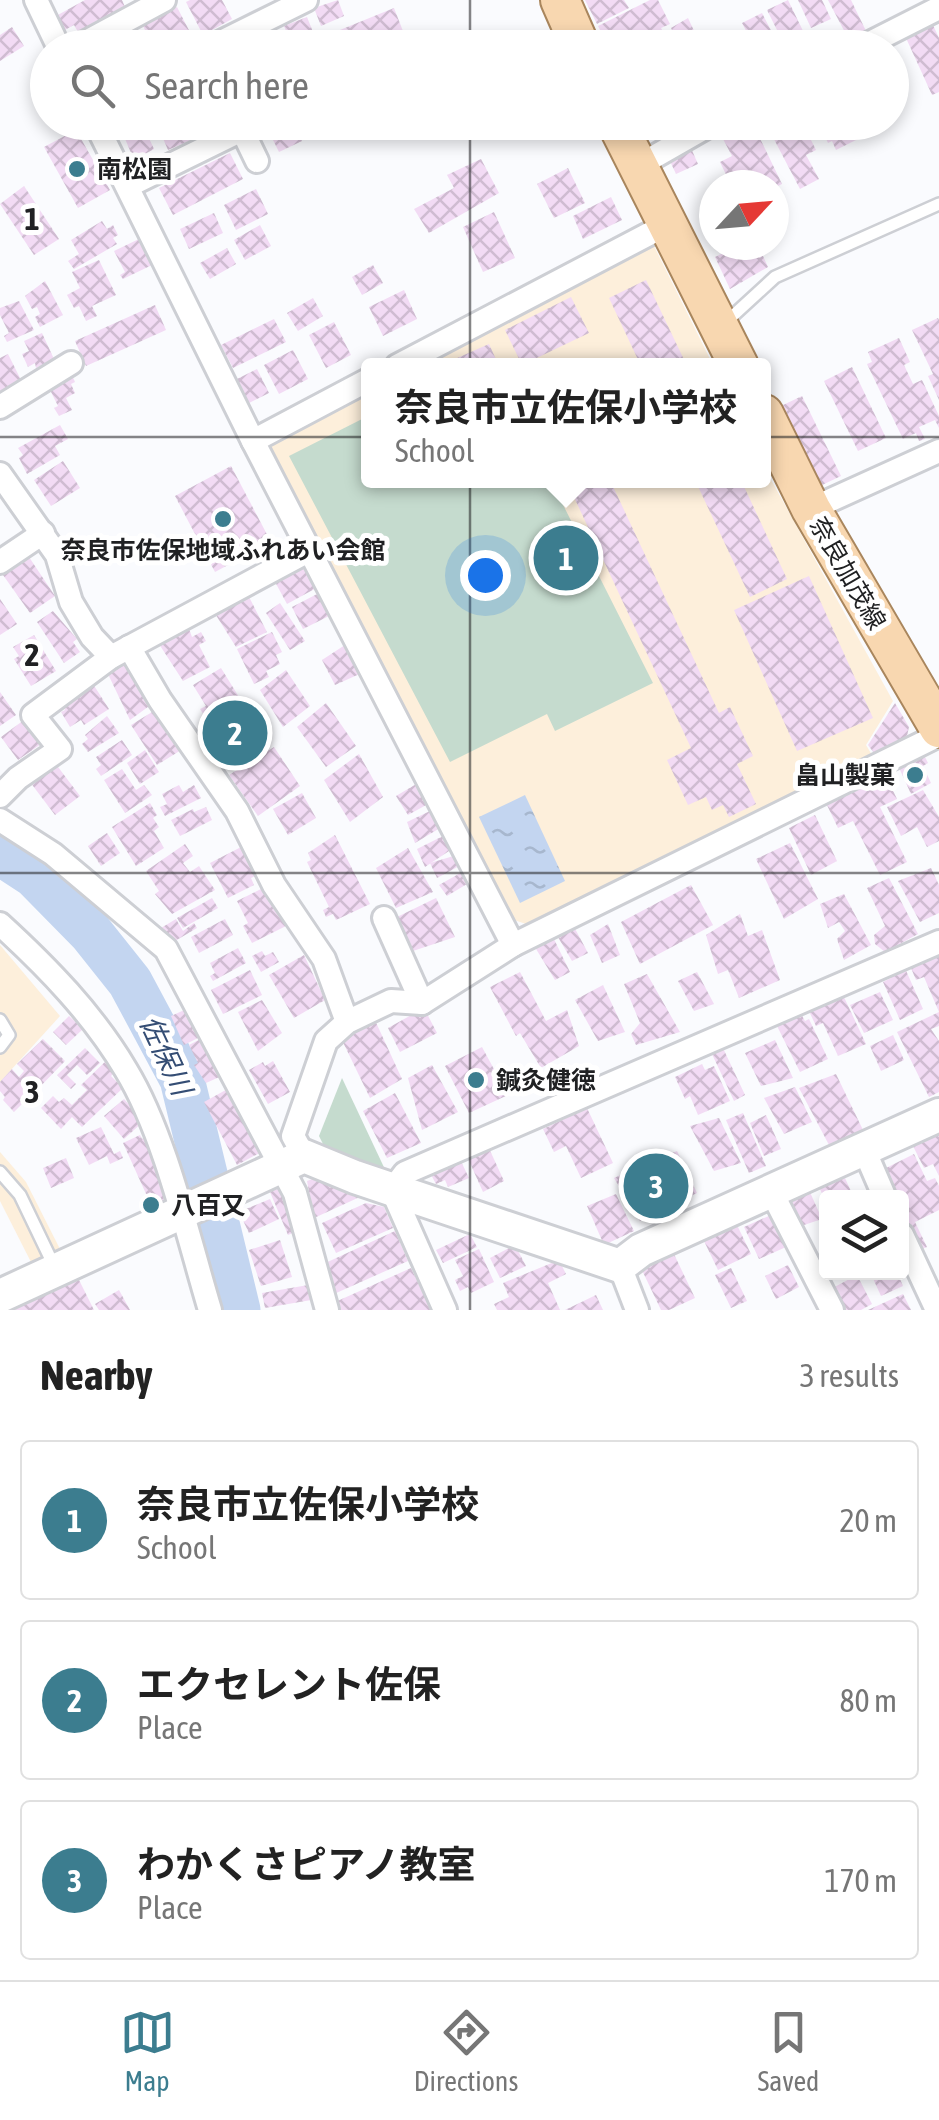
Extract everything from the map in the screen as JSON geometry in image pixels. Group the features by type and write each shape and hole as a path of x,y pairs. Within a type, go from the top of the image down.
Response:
{"main road":[{"path":"560,0 573,30"},
{"path":"625,140 735,358"},
{"name":"奈良加茂線","path":"771,428 811,509 939,732"}],"street":[{"path":"36,0 50,30"},
{"path":"108,30 164,0"},
{"path":"245,30 306,0"},
{"path":"896,30 939,8"},
{"path":"104,140 253,441 512,945"},
{"path":"128,186 222,140"},
{"path":"247,140 257,161"},
{"path":"638,166 683,140"},
{"path":"411,358 668,224"},
{"path":"0,407 71,363"},
{"path":"253,441 361,384"},
{"path":"811,509 939,451"},
{"path":"0,474 56,555 70,602 92,637 120,652 160,700 238,810 274,885 324,959 346,1022"},
{"path":"0,562 43,533"},
{"path":"0,796 18,778 60,750 33,715 120,652 310,550"},
{"path":"327,1310 295,1193 294,1136 326,1041 346,1022 391,1001 422,1003 512,945 939,732"},
{"path":"0,820 53,854 166,949 293,1162"},
{"path":"384,918 422,1003"},
{"path":"0,924 50,970 128,1072 146,1109 210,1310"},
{"path":"392,1190 405,1172 939,942"},
{"path":"620,1266 641,1250 939,1115"},
{"path":"864,1148 882,1190"},
{"path":"0,1296 293,1162 392,1190 620,1266"},
{"path":"770,1189 832,1310"},
{"path":"392,1190 446,1310"},
{"path":"909,1250 937,1310"},
{"path":"620,1266 637,1310"}],"lane":[{"path":"720,328 775,277 939,204"},
{"path":"0,1020 8,1035 0,1047"},
{"path":"0,1172 20,1195 55,1268"}],"shaded area":[{"path":"652,242 710,358 432,358"},
{"path":"361,395 361,488 771,488 771,480 893,701 866,745 872,755 538,928 514,920 263,447"},
{"path":"0,945 60,1016 0,1082"},
{"path":"0,1152 26,1182 61,1251 33,1266 0,1201"}],"green space":[{"path":"361,420 361,488 555,488 653,683 555,731 547,714 450,762 289,456"},
{"path":"342,1078 389,1178 331,1160 319,1136"}],"water":[{"path":"525,795 565,881 520,903 479,817"}],"building":[{"path":"85,0 122,0 125,7 82,30 74,25 63,30 56,16"},
{"path":"222,0 232,19 212,30 200,30 186,2"},
{"path":"338,0 344,16 321,26 314,8"},
{"path":"585,0 624,0 629,8 597,24"},
{"path":"650,0 658,0 670,24 662,30 600,30 598,26"},
{"path":"788,0 803,30 777,30 767,10"},
{"path":"798,0 822,0 831,19 811,28"},
{"path":"828,0 851,0 866,30 844,30"},
{"path":"177,7 189,30 145,30 142,24"},
{"path":"394,8 403,30 340,30"},
{"path":"762,13 771,30 746,30 742,23"},
{"path":"307,17 312,30 286,30 284,26"},
{"path":"688,18 694,30 672,30 671,28"},
{"path":"933,25 939,38 939,92 932,95 909,37"},
{"path":"12,27 24,46 0,61 0,35"},
{"name":"南松園","path":"57,140 82,140 110,190 78,208 44,147"},
{"path":"126,140 150,140 154,149 134,160"},
{"path":"164,140 191,140 168,150"},
{"path":"273,140 302,140 302,141 279,152"},
{"path":"724,140 761,140 775,170 724,170 720,162 732,156"},
{"path":"774,140 811,140 816,150 806,155 819,179 800,189"},
{"path":"827,140 856,140 836,150 832,141"},
{"path":"690,146 698,164 676,174 669,159"},
{"path":"230,153 243,179 173,215 159,188"},
{"path":"481,159 499,193 429,233 414,209 454,188 447,175"},
{"path":"568,168 585,203 554,218 537,184"},
{"path":"24,186 59,239 34,255 0,204"},
{"path":"256,189 268,214 236,230 224,205"},
{"path":"611,197 622,220 583,239 573,216"},
{"path":"494,212 515,258 483,272 463,227"},
{"path":"214,213 223,233 189,249 180,229"},
{"path":"102,221 107,229 113,225 117,244 74,269 68,261 79,254 71,240"},
{"path":"260,225 271,246 245,260 234,240"},
{"path":"139,239 152,265 123,279 120,275 125,272 114,251"},
{"path":"227,248 236,264 210,279 200,263"},
{"path":"99,260 116,295 92,306 97,316 86,321 79,306 74,308 67,295 80,288 72,272"},
{"path":"716,260 765,260 768,267 730,289"},
{"path":"373,265 383,283 362,295 352,277"},
{"path":"646,280 683,358 637,358 609,298"},
{"path":"45,281 63,315 40,327 35,317 40,314 37,307 32,309 25,296"},
{"path":"404,290 417,319 383,336 369,307"},
{"path":"571,297 589,333 537,358 519,358 505,330"},
{"path":"313,298 323,316 298,331 287,313"},
{"path":"19,301 34,330 7,342 4,336 9,333 0,308"},
{"path":"155,305 166,330 86,366 75,341"},
{"path":"938,318 939,400 928,376 933,374 912,330"},
{"path":"274,319 286,342 233,368 221,345"},
{"path":"334,322 351,355 326,368 309,335"},
{"path":"42,333 54,359 36,368 35,363 28,367 22,354 29,351 24,341"},
{"path":"899,338 910,362 904,365 913,384 922,380 939,416 939,428 935,420 919,427 925,439 919,441 916,433 903,439 867,364 872,362 868,352"},
{"path":"489,344 495,358 457,358"},
{"path":"293,350 308,379 279,394 264,365"},
{"path":"8,354 21,380 0,391 0,358"},
{"path":"852,367 886,438 858,451 824,381"},
{"path":"257,369 269,393 245,405 233,381"},
{"path":"71,373 75,393 66,398 72,410 59,416 48,386"},
{"path":"802,396 841,476 820,486 781,406"},
{"path":"60,425 68,439 55,446 60,455 27,474 18,448"},
{"path":"63,461 80,488 51,506 34,480"},
{"name":"奈良市佐保地域ふれあい会館","path":"231,466 271,542 215,572 175,496"},
{"path":"570,488 614,488 719,713 730,707 753,756 737,764 756,804 729,817 723,805 712,810 706,797 688,805 667,760 691,748"},
{"path":"699,488 745,488 787,579 750,597"},
{"path":"29,557 55,596 30,613 3,575"},
{"path":"307,562 320,586 287,604 274,580"},
{"path":"809,576 873,718 797,751 734,610"},
{"path":"321,592 333,614 303,629 292,607"},
{"path":"248,595 267,632 236,647 214,612"},
{"path":"0,599 17,624 0,635"},
{"path":"280,603 305,641 290,650 266,613"},
{"path":"53,611 77,639 73,642 80,652 64,663 37,622"},
{"path":"189,629 192,637 201,632 206,641 199,645 210,667 183,681 159,644"},
{"path":"272,632 282,652 276,655 280,664 266,671 269,677 254,684 237,649"},
{"path":"34,635 56,671 31,686 14,659 19,656 13,647"},
{"path":"348,643 364,672 335,685 322,660"},
{"path":"126,660 152,704 130,720 107,672"},
{"path":"221,668 239,697 206,718 200,709 206,706 193,685"},
{"path":"286,670 310,706 283,727 260,690"},
{"path":"93,684 109,709 84,725 81,720 70,727 61,712 65,710 62,704"},
{"path":"0,692 16,715 0,726"},
{"path":"241,700 266,742 234,767 204,723"},
{"path":"326,703 356,746 326,767 297,727"},
{"path":"895,703 909,727 907,736 874,753 868,745"},
{"path":"157,709 186,747 157,765 131,725"},
{"path":"107,716 119,733 88,752 82,744 88,739 85,735"},
{"path":"24,720 41,744 18,760 1,737"},
{"path":"122,740 132,755 101,776 96,769 101,765 96,757"},
{"path":"274,747 300,786 258,816 229,775"},
{"name":"畠山製菓","path":"920,747 931,783 911,794 895,759"},
{"path":"145,750 159,772 140,784 127,763"},
{"path":"359,754 383,797 350,822 324,780"},
{"path":"55,763 80,796 55,815 30,782"},
{"path":"122,769 136,790 144,785 152,795 125,813 104,780"},
{"path":"884,772 897,799 880,807 907,862 880,875 853,821 838,828 825,801"},
{"path":"418,783 428,804 408,815 396,796"},
{"path":"179,785 183,792 194,785 201,798 165,816 160,807 167,804 162,794"},
{"path":"923,790 939,817 939,841 927,847 917,827 901,836 887,807"},
{"path":"302,793 316,818 288,835 273,809"},
{"path":"150,803 159,827 154,831 164,848 136,866 112,827"},
{"path":"206,807 212,820 180,836 171,820"},
{"path":"430,811 440,828 415,843 407,822"},
{"path":"815,815 837,861 811,875 789,828"},
{"path":"107,833 120,853 101,866 88,846"},
{"path":"447,834 455,847 425,867 417,849"},
{"path":"335,835 370,904 336,920 333,914 326,917 323,910 329,907 307,862 311,860 308,853"},
{"path":"790,843 818,899 784,919 756,859"},
{"path":"185,844 193,856 183,863 190,872 199,866 215,890 172,914 155,894 159,891 146,871"},
{"path":"245,845 260,874 251,878 254,885 228,898 210,863"},
{"path":"408,848 433,892 396,908 376,868"},
{"path":"457,855 463,864 437,878 430,863"},
{"path":"931,868 939,885 939,913 920,922 898,881"},
{"path":"464,871 472,881 447,896 439,885"},
{"path":"889,878 918,934 885,952 875,944 874,935 885,926 867,888"},
{"path":"691,885 713,925 640,964 621,922"},
{"path":"263,888 266,893 271,891 288,925 252,943 237,901"},
{"path":"844,894 871,945 844,960 837,939 845,931 839,922 828,928 820,904"},
{"path":"212,898 218,908 183,928 177,918"},
{"path":"436,898 455,937 413,951 397,917"},
{"path":"740,914 748,936 762,930 780,980 739,998 728,970 718,974 706,935"},
{"path":"176,919 183,931 194,923 197,928 170,944 161,928"},
{"path":"225,919 233,935 199,953 191,937"},
{"path":"572,923 588,953 572,961 555,932"},
{"path":"608,924 620,955 602,963 590,935"},
{"path":"551,933 570,972 555,980 533,944"},
{"path":"238,948 246,963 213,981 210,976 215,973 210,963"},
{"path":"262,951 265,956 273,952 279,962 261,972 252,956"},
{"path":"939,953 939,1012 924,977 916,980 911,968 921,964 919,959"},
{"path":"304,955 325,1000 294,1018 269,975"},
{"path":"904,966 923,1009 900,1020 883,982 891,978 889,973"},
{"path":"250,970 262,995 223,1014 211,990"},
{"path":"520,972 546,1021 567,1010 579,1046 541,1068 520,1033 516,1036 490,987"},
{"path":"697,972 714,1004 694,1011 678,981"},
{"path":"647,974 680,1032 636,1045 631,1034 640,1023 624,984"},
{"path":"603,985 625,1032 598,1041 575,1000"},
{"path":"880,992 893,1020 864,1033 850,1005"},
{"path":"843,995 866,1044 838,1056 823,1023 816,1026 808,1009"},
{"path":"262,1000 282,1033 258,1051 238,1012"},
{"path":"191,1007 208,1033 184,1045 171,1016"},
{"path":"424,1008 437,1033 400,1052 388,1028"},
{"path":"800,1012 805,1021 809,1019 828,1059 800,1072 776,1024"},
{"path":"939,1012 939,1026 931,1029 939,1041 939,1092 929,1097 897,1032"},
{"path":"69,1016 83,1029 66,1045 53,1032"},
{"path":"373,1016 402,1079 370,1098 339,1034"},
{"path":"210,1034 226,1074 206,1083 194,1065 198,1063 189,1045"},
{"path":"893,1035 904,1060 881,1071 870,1046"},
{"path":"43,1039 65,1061 33,1094 30,1091 24,1095 28,1098 14,1112 3,1100 0,1082 12,1069 19,1077 24,1071 17,1064"},
{"path":"775,1040 793,1078 761,1086 745,1053"},
{"name":"鍼灸健徳","path":"482,1047 508,1095 469,1113 445,1066"},
{"path":"85,1048 100,1063 87,1075 77,1065 67,1075 76,1084 71,1089 57,1075"},
{"path":"723,1048 745,1095 734,1101 712,1054"},
{"path":"110,1057 120,1067 111,1076 123,1088 82,1127 72,1117 61,1129 41,1108 53,1096 72,1105 87,1090 81,1085"},
{"path":"273,1061 290,1092 268,1104 249,1070"},
{"path":"702,1064 705,1070 714,1066 730,1101 698,1115 675,1077"},
{"path":"432,1065 458,1112 422,1130 408,1078"},
{"path":"836,1074 863,1130 829,1145 799,1088"},
{"path":"233,1086 267,1149 237,1165 204,1102"},
{"path":"795,1087 812,1122 784,1134 764,1098"},
{"path":"395,1093 421,1143 387,1158 363,1111"},
{"path":"124,1099 144,1121 124,1139 104,1116"},
{"path":"587,1108 613,1163 581,1178 566,1146 554,1152 543,1129"},
{"path":"743,1113 766,1166 749,1173 726,1120"},
{"path":"766,1115 781,1149 764,1156 750,1123"},
{"path":"719,1118 741,1163 714,1171 690,1126"},
{"path":"101,1127 114,1154 120,1151 123,1158 110,1164 107,1156 89,1165 76,1138"},
{"path":"939,1131 939,1176 933,1164 924,1168 912,1144"},
{"path":"140,1135 142,1139 147,1136 169,1199 152,1207 123,1143"},
{"path":"487,1144 504,1181 483,1192 466,1154"},
{"path":"677,1151 697,1193 640,1221 614,1178"},
{"path":"914,1154 927,1181 935,1178 939,1210 915,1222 927,1247 911,1254 909,1190 888,1190 880,1171"},
{"path":"458,1155 469,1178 448,1187 445,1180 436,1184 428,1169"},
{"path":"66,1158 74,1178 51,1188 43,1168"},
{"path":"315,1178 362,1196 314,1218 307,1181"},
{"path":"845,1178 850,1190 820,1190 819,1187"},
{"path":"284,1186 302,1229 288,1235 270,1192"},
{"path":"809,1190 819,1220 795,1228 782,1202"},
{"path":"616,1194 634,1231 604,1245 587,1206"},
{"path":"270,1199 279,1219 249,1233 239,1212"},
{"path":"366,1203 384,1207 393,1228 336,1253 322,1223"},
{"path":"771,1215 786,1247 759,1259 744,1227"},
{"path":"737,1225 751,1254 718,1270 704,1241"},
{"path":"395,1231 408,1261 334,1294 321,1265"},
{"path":"470,1234 477,1247 443,1263 436,1250"},
{"path":"280,1240 292,1277 261,1286 249,1250"},
{"path":"515,1245 526,1266 500,1278 490,1258"},
{"path":"479,1249 494,1282 471,1293 468,1287 460,1291 455,1280 463,1276 455,1260"},
{"path":"672,1250 695,1298 661,1310 640,1266"},
{"path":"559,1260 566,1274 548,1283 560,1310 497,1310 494,1304 509,1297 503,1283"},
{"path":"788,1265 799,1287 776,1299 765,1276"},
{"path":"411,1268 431,1310 336,1310 333,1303"},
{"path":"731,1268 747,1301 731,1308 715,1275"},
{"path":"78,1278 94,1310 14,1310"},
{"path":"848,1280 860,1280 872,1304 861,1310 837,1310 827,1291"},
{"path":"874,1280 900,1280 903,1286 881,1296"},
{"path":"314,1284 317,1299 265,1308 262,1293"},
{"path":"119,1290 130,1310 99,1310 95,1304"},
{"path":"903,1294 911,1310 868,1310"},
{"path":"596,1295 603,1310 565,1310"}],"waterway":[{"name":"佐保川","path":"0,853 34,875 91,933 130,982 182,1079 238,1310"}],"place":[{"name":"南松園","path":"77,169"},
{"name":"奈良市佐保地域ふれあい会館","path":"223,519"},
{"name":"奈良市立佐保小学校","path":"566,558"},
{"name":"エクセレント佐保","path":"235,733"},
{"name":"畠山製菓","path":"915,775"},
{"name":"鍼灸健徳","path":"476,1080"},
{"name":"わかくさピアノ教室","path":"656,1186"},
{"name":"八百又","path":"151,1205"}]}
